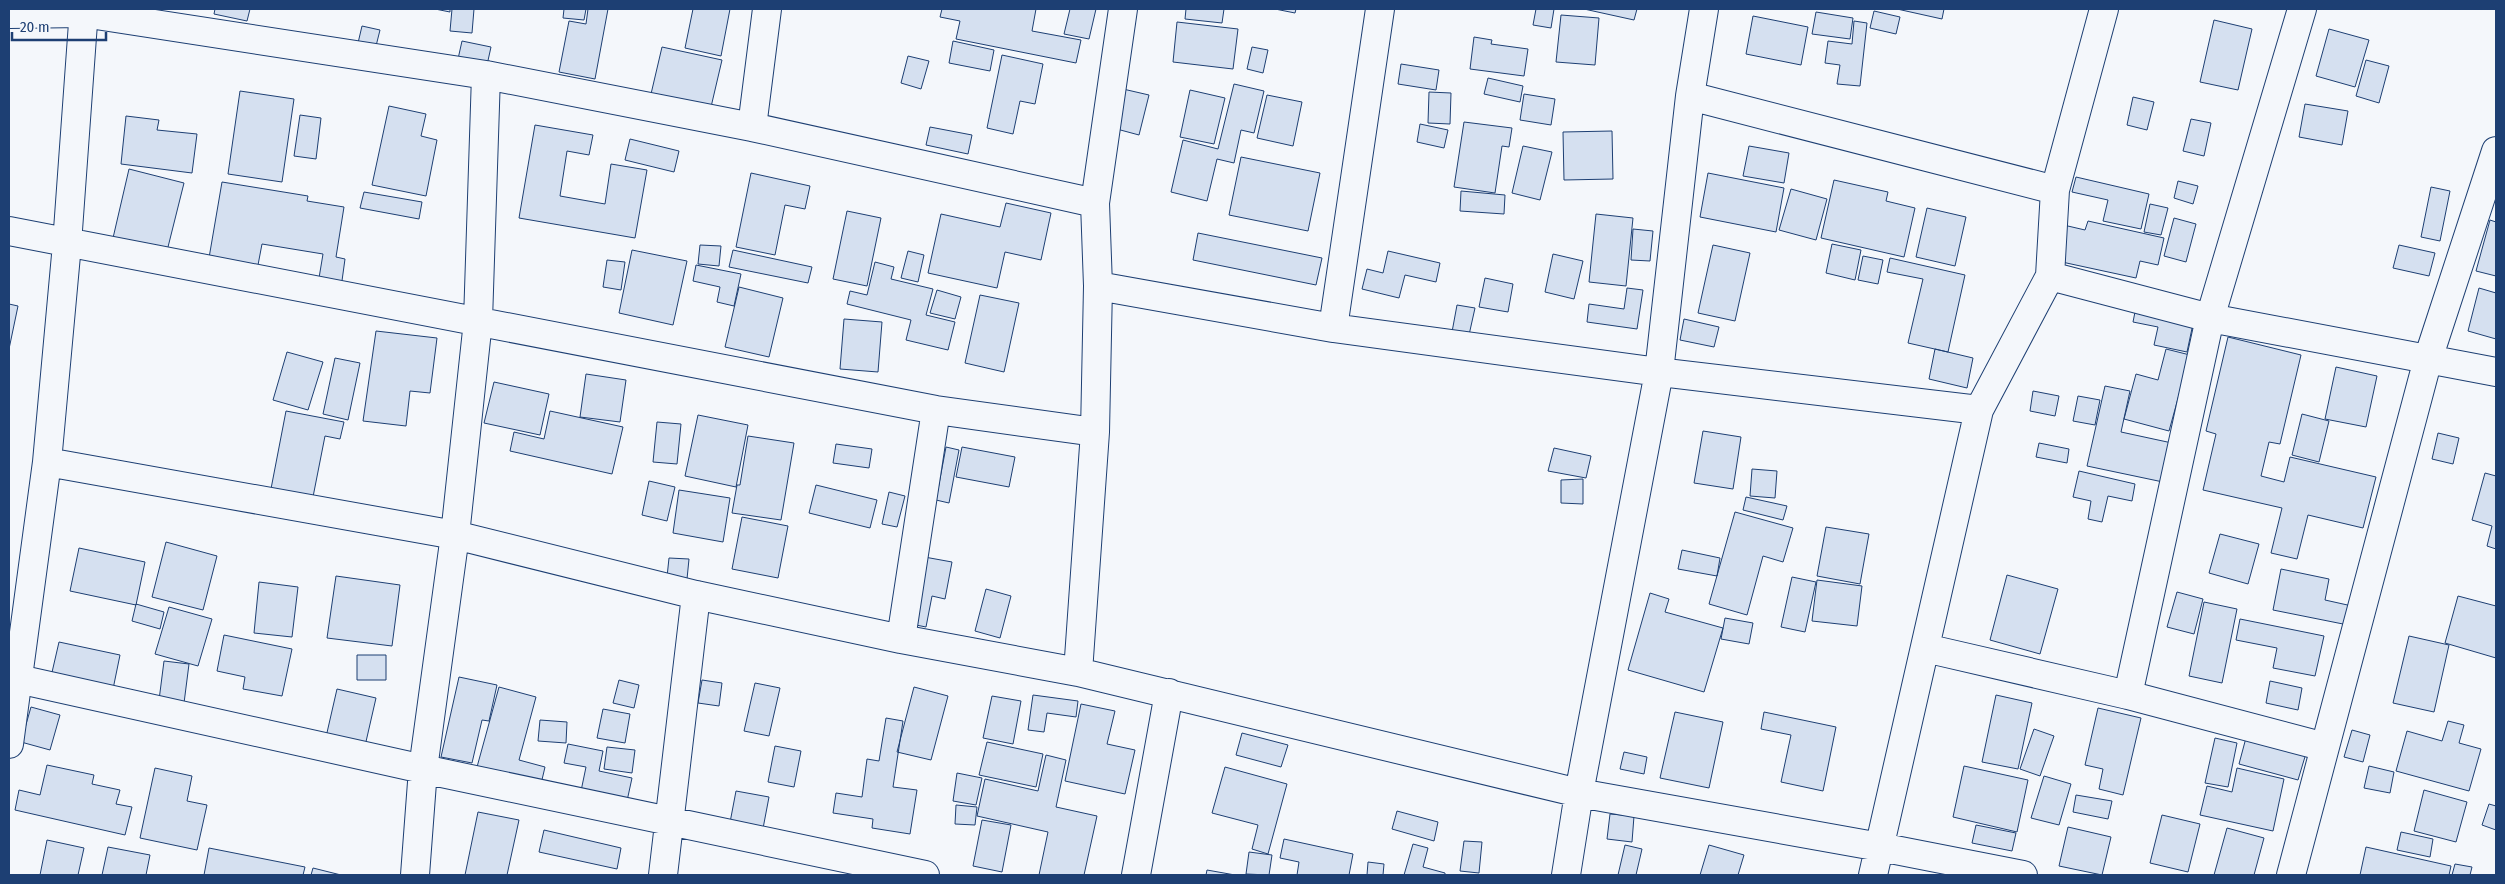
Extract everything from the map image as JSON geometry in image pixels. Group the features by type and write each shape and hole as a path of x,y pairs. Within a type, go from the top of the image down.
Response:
{"street":[{"path":"752,127 767,9"},
{"path":"1078,672 1095,432 1098,286 1095,203 1123,9"},
{"path":"1333,328 1380,9"},
{"path":"1566,875 1579,793 1659,372 1690,96 1704,9"},
{"path":"1873,875 1979,410 2050,276 2055,190 2104,9"},
{"path":"2128,696 2210,318 2302,9"},
{"path":"9,14 84,11 486,75 752,127 1095,203"},
{"path":"9,744 12,678 47,462 67,244 84,11"},
{"path":"414,875 423,769 455,536 478,320 486,75"},
{"path":"1690,96 2055,190"},
{"path":"2291,875 2428,359 2496,151"},
{"path":"9,231 67,244 478,320 936,410 1095,432"},
{"path":"2050,276 2210,318 2496,372"},
{"path":"1098,286 1333,328 1659,372 1979,410"},
{"path":"900,639 936,410"},
{"path":"47,462 455,536 696,595 900,639 1078,672 1169,692 1579,793 1880,847 2023,875"},
{"path":"663,875 696,595"},
{"path":"1925,648 2128,696 2325,747"},
{"path":"12,678 423,769 925,875"},
{"path":"1136,875 1169,692"}],"building":[{"path":"215,9 250,9 247,21 214,14"},
{"path":"435,9 450,9 450,12"},
{"path":"452,9 474,9 472,33 450,31"},
{"path":"564,9 586,9 584,20 563,18"},
{"path":"588,9 608,9 595,79 559,72 569,21 586,24"},
{"path":"693,9 730,9 721,56 685,48"},
{"path":"942,9 1036,9 1032,31 1081,40 1076,63 956,39 960,21 940,17"},
{"path":"1070,9 1096,9 1089,39 1064,34"},
{"path":"1186,9 1224,9 1222,23 1185,19"},
{"path":"1275,9 1296,9 1295,13"},
{"path":"1536,9 1554,9 1551,28 1533,25"},
{"path":"1584,9 1637,9 1634,20"},
{"path":"1897,9 1944,9 1942,19"},
{"path":"1874,11 1900,17 1896,34 1870,28"},
{"path":"1816,12 1853,18 1850,39 1812,34"},
{"path":"1561,15 1599,18 1595,65 1556,62"},
{"path":"1753,16 1808,27 1801,65 1746,54"},
{"path":"2214,20 2252,29 2238,90 2200,82"},
{"path":"1854,21 1867,23 1860,86 1837,84 1840,65 1825,63 1828,41 1852,44"},
{"path":"1177,22 1238,29 1233,69 1173,62"},
{"path":"362,26 380,30 376,46 358,43"},
{"path":"2329,29 2369,40 2355,87 2316,76"},
{"path":"1474,37 1492,40 1491,44 1528,49 1524,76 1470,69"},
{"path":"462,41 491,47 487,65 458,59"},
{"path":"953,41 994,50 990,71 949,63"},
{"path":"662,47 722,60 711,107 651,94"},
{"path":"1252,47 1268,50 1263,73 1247,69"},
{"path":"1002,55 1043,64 1035,104 1020,101 1013,134 987,128"},
{"path":"908,56 929,61 921,89 901,83"},
{"path":"2366,60 2389,66 2379,103 2356,96"},
{"path":"1401,64 1439,70 1436,90 1398,84"},
{"path":"1488,78 1523,86 1520,102 1484,94"},
{"path":"1234,84 1264,91 1254,133 1241,130 1234,163 1217,159 1207,201 1171,192 1183,140 1218,149"},
{"path":"1123,89 1149,95 1139,135 1113,128"},
{"path":"1190,90 1225,98 1214,144 1180,137"},
{"path":"240,91 294,99 282,182 228,174"},
{"path":"1429,92 1451,93 1450,124 1428,123"},
{"path":"1524,94 1555,99 1551,125 1520,120"},
{"path":"1267,95 1302,102 1293,146 1257,138"},
{"path":"2133,97 2154,102 2147,130 2127,125"},
{"path":"2305,104 2348,111 2342,145 2299,137"},
{"path":"389,106 426,114 421,136 437,140 426,196 372,185"},
{"path":"300,115 321,118 316,159 294,156"},
{"path":"126,116 159,120 157,130 197,134 192,173 121,164"},
{"path":"2191,119 2211,123 2204,156 2183,151"},
{"path":"1464,122 1512,128 1509,147 1502,146 1495,193 1454,187"},
{"path":"1420,124 1448,130 1444,148 1417,142"},
{"path":"535,125 593,135 589,155 567,151 560,196 605,204 611,164 647,170 635,238 519,218"},
{"path":"930,127 972,135 968,154 926,145"},
{"path":"1612,131 1613,179 1564,180 1563,132"},
{"path":"630,139 679,151 674,172 625,160"},
{"path":"1523,146 1552,152 1540,200 1512,193"},
{"path":"1749,146 1789,153 1784,183 1743,176"},
{"path":"1241,157 1320,173 1308,231 1229,215"},
{"path":"129,169 184,183 167,251 113,238"},
{"path":"751,173 810,186 805,209 785,205 775,255 736,247"},
{"path":"1708,173 1784,188 1776,232 1700,217"},
{"path":"2076,177 2149,194 2141,229 2103,221 2108,200 2072,192"},
{"path":"1834,180 1888,192 1886,201 1915,208 1904,257 1821,238"},
{"path":"2178,181 2198,186 2193,204 2174,198"},
{"path":"222,182 308,196 307,201 344,207 336,257 345,259 341,288 318,284 323,254 262,244 258,265 209,258"},
{"path":"2431,187 2450,191 2440,241 2421,237"},
{"path":"1791,189 1827,199 1816,240 1779,230"},
{"path":"1461,191 1505,195 1504,214 1460,211"},
{"path":"364,192 422,202 419,219 360,208"},
{"path":"1006,203 1051,213 1041,260 1005,252 997,288 928,273 941,214 1000,227"},
{"path":"2150,204 2168,208 2161,235 2144,232"},
{"path":"1927,208 1966,217 1955,266 1916,257"},
{"path":"847,211 881,218 867,286 833,279"},
{"path":"1596,214 1633,218 1626,286 1589,282"},
{"path":"2174,218 2196,224 2186,262 2164,256"},
{"path":"2490,220 2496,222 2496,276 2476,271"},
{"path":"2088,221 2164,238 2158,265 2140,261 2136,278 2048,259 2055,223 2085,230"},
{"path":"1633,229 1653,231 1650,261 1631,260"},
{"path":"1198,233 1322,258 1316,285 1193,260"},
{"path":"1832,244 1861,250 1855,280 1826,273"},
{"path":"700,245 721,246 719,266 698,264"},
{"path":"1713,245 1750,253 1735,321 1698,313"},
{"path":"2399,245 2435,253 2429,276 2393,268"},
{"path":"632,250 687,261 673,325 619,313"},
{"path":"733,250 812,267 808,283 729,267"},
{"path":"908,251 924,255 918,282 901,278"},
{"path":"1388,251 1440,263 1436,282 1405,275 1399,298 1362,289 1367,269 1383,273"},
{"path":"1553,254 1583,261 1574,299 1545,292"},
{"path":"1863,256 1883,260 1878,284 1858,280"},
{"path":"1890,258 1965,275 1948,352 1908,343 1923,279 1887,272"},
{"path":"607,260 625,262 621,290 603,287"},
{"path":"875,262 894,267 891,279 933,289 926,315 955,322 948,350 906,340 911,320 847,304 850,291 867,295"},
{"path":"696,265 741,274 734,306 717,302 720,287 693,281"},
{"path":"1485,278 1513,284 1508,312 1479,307"},
{"path":"739,287 783,298 769,357 725,347"},
{"path":"1627,288 1643,290 1637,329 1587,322 1589,304 1624,309"},
{"path":"2479,288 2496,293 2496,339 2468,331"},
{"path":"937,290 961,297 955,319 930,313"},
{"path":"980,295 1019,303 1004,372 965,363"},
{"path":"9,304 18,306 9,349"},
{"path":"1457,305 1475,308 1469,335 1452,332"},
{"path":"2136,307 2194,319 2187,352 2154,345 2158,327 2133,322"},
{"path":"844,319 882,322 878,372 840,369"},
{"path":"1684,319 1719,327 1714,347 1680,340"},
{"path":"376,331 437,338 430,393 410,391 406,426 363,421"},
{"path":"2228,337 2301,355 2280,444 2269,442 2261,476 2284,482 2290,457 2376,477 2363,528 2308,515 2297,559 2271,553 2282,508 2203,490 2216,434 2206,431"},
{"path":"1935,349 1973,358 1967,388 1929,379"},
{"path":"2166,349 2190,355 2169,431 2124,419 2136,374 2158,380"},
{"path":"287,352 323,362 308,410 273,400"},
{"path":"335,358 360,363 348,420 323,414"},
{"path":"2336,367 2377,376 2366,427 2325,419"},
{"path":"586,374 626,380 620,422 580,417"},
{"path":"494,382 549,394 540,435 484,423"},
{"path":"2105,386 2130,391 2121,432 2172,443 2163,482 2087,466"},
{"path":"2033,391 2059,396 2055,416 2030,411"},
{"path":"2078,396 2100,400 2095,425 2073,421"},
{"path":"286,411 344,422 340,439 325,436 312,502 270,494"},
{"path":"550,411 623,427 612,474 510,451 514,432 544,439"},
{"path":"2302,414 2329,421 2319,462 2292,455"},
{"path":"698,415 748,425 736,487 685,476"},
{"path":"657,422 681,424 677,464 653,462"},
{"path":"1703,431 1741,437 1733,489 1694,483"},
{"path":"2438,433 2459,438 2453,464 2432,459"},
{"path":"748,436 794,443 781,520 732,513 737,485 740,485"},
{"path":"2039,443 2069,449 2067,463 2036,457"},
{"path":"836,444 872,449 869,468 833,463"},
{"path":"946,447 959,450 949,503 936,500"},
{"path":"962,447 1015,457 1009,487 956,477"},
{"path":"1554,448 1591,456 1586,478 1548,471"},
{"path":"1752,469 1777,471 1775,498 1750,496"},
{"path":"2079,471 2135,484 2132,501 2108,496 2102,522 2088,519 2091,501 2073,497"},
{"path":"2485,473 2496,476 2496,549 2487,546 2492,526 2472,520"},
{"path":"1583,479 1583,504 1561,503 1561,480"},
{"path":"649,481 675,487 667,521 642,515"},
{"path":"816,485 877,500 870,528 809,513"},
{"path":"679,490 730,498 723,542 673,533"},
{"path":"889,492 905,496 897,527 882,524"},
{"path":"1746,497 1787,506 1783,520 1743,510"},
{"path":"1735,512 1793,528 1783,562 1763,556 1747,615 1709,604"},
{"path":"742,517 788,526 778,578 732,569"},
{"path":"1826,527 1869,534 1860,584 1817,576"},
{"path":"2220,534 2259,544 2248,584 2209,573"},
{"path":"166,542 217,556 203,610 152,597"},
{"path":"79,548 145,562 136,605 70,591"},
{"path":"1682,550 1720,558 1717,576 1678,569"},
{"path":"919,556 952,562 945,599 932,596 926,627 906,623"},
{"path":"669,558 689,559 687,579 667,577"},
{"path":"2281,569 2329,579 2325,600 2352,606 2348,625 2273,610"},
{"path":"2007,575 2058,589 2040,654 1990,640"},
{"path":"336,576 400,585 392,646 327,638"},
{"path":"1792,577 1816,582 1805,632 1781,627"},
{"path":"1817,580 1862,586 1857,626 1812,621"},
{"path":"259,582 298,587 292,637 254,633"},
{"path":"986,589 1011,596 1000,638 975,631"},
{"path":"2177,592 2203,599 2194,634 2167,627"},
{"path":"1650,593 1669,599 1665,612 1723,628 1704,692 1628,670"},
{"path":"2458,596 2496,606 2496,658 2445,643"},
{"path":"2204,602 2237,609 2222,683 2189,676"},
{"path":"136,604 164,612 160,629 132,621"},
{"path":"169,607 212,619 198,666 155,654"},
{"path":"1725,618 1753,623 1749,644 1721,639"},
{"path":"2240,619 2324,636 2315,676 2273,668 2277,648 2236,640"},
{"path":"224,635 292,649 282,696 243,689 245,677 217,671"},
{"path":"2409,636 2449,645 2434,712 2393,703"},
{"path":"59,642 120,655 112,694 50,681"},
{"path":"357,655 386,655 386,680 357,680"},
{"path":"164,661 189,664 183,711 158,708"},
{"path":"459,677 497,685 489,721 482,720 472,763 441,757"},
{"path":"619,680 639,685 634,708 613,703"},
{"path":"702,680 722,683 719,706 698,703"},
{"path":"2270,681 2302,688 2298,710 2266,703"},
{"path":"755,683 780,688 769,736 744,731"},
{"path":"499,687 536,697 519,760 545,767 541,784 477,767"},
{"path":"914,687 948,696 931,760 897,752"},
{"path":"337,689 376,698 365,746 326,737"},
{"path":"1033,695 1078,701 1076,717 1047,713 1044,732 1028,730"},
{"path":"1996,695 2032,703 2018,769 1982,762"},
{"path":"992,696 1021,701 1013,744 983,738"},
{"path":"1081,704 1115,711 1107,744 1135,750 1125,794 1065,781"},
{"path":"31,707 60,715 50,750 21,742"},
{"path":"2098,708 2141,718 2123,795 2099,789 2103,769 2085,765"},
{"path":"603,709 630,714 625,743 597,738"},
{"path":"1675,712 1723,722 1709,788 1660,778"},
{"path":"1764,712 1836,727 1823,791 1781,782 1791,735 1761,729"},
{"path":"886,718 903,721 893,787 917,790 910,834 872,828 873,819 833,813 836,793 862,797 867,759 879,761"},
{"path":"540,720 567,722 566,743 538,741"},
{"path":"2448,721 2464,725 2459,743 2481,749 2469,791 2396,771 2407,731 2442,741"},
{"path":"2034,729 2054,736 2040,776 2020,769"},
{"path":"2352,730 2370,735 2363,762 2344,757"},
{"path":"1242,733 1288,745 1281,767 1236,755"},
{"path":"2247,734 2307,750 2298,780 2239,764"},
{"path":"2215,738 2237,743 2228,787 2205,783"},
{"path":"987,742 1043,754 1036,787 979,775"},
{"path":"568,744 603,751 599,771 632,778 627,801 581,791 586,767 564,763"},
{"path":"775,746 801,751 794,787 768,782"},
{"path":"607,747 635,750 632,773 604,769"},
{"path":"1624,752 1647,757 1644,774 1620,769"},
{"path":"1046,755 1066,760 1056,807 1097,816 1084,875 1039,875 1048,832 977,816 985,779 1038,791"},
{"path":"47,765 94,775 92,784 120,790 116,804 132,807 125,835 15,810 19,790 40,795"},
{"path":"1964,766 2028,780 2017,832 1953,817"},
{"path":"2369,766 2394,772 2390,793 2364,788"},
{"path":"1225,767 1287,784 1268,854 1252,849 1258,825 1212,813"},
{"path":"155,768 192,776 187,801 207,805 197,850 140,838"},
{"path":"2237,768 2284,779 2273,831 2200,815 2207,786 2232,792"},
{"path":"957,773 982,778 976,805 953,801"},
{"path":"2044,776 2071,784 2059,825 2031,818"},
{"path":"2424,790 2467,802 2456,842 2414,831"},
{"path":"736,791 769,797 761,839 728,833"},
{"path":"2076,795 2112,801 2108,819 2073,812"},
{"path":"2489,804 2496,806 2496,830 2482,825"},
{"path":"956,805 977,807 975,825 955,824"},
{"path":"1397,811 1438,822 1434,841 1392,829"},
{"path":"478,812 519,820 507,875 465,875"},
{"path":"1610,814 1634,816 1632,842 1607,839"},
{"path":"2162,815 2200,824 2188,872 2150,863"},
{"path":"982,820 1011,825 1002,872 973,866"},
{"path":"1976,825 2016,833 2012,851 1972,843"},
{"path":"2068,827 2111,837 2102,875 2059,866"},
{"path":"2227,828 2264,838 2254,875 2214,875"},
{"path":"544,830 621,848 617,869 539,852"},
{"path":"2401,832 2433,839 2430,857 2397,850"},
{"path":"1284,839 1353,854 1349,875 1297,875 1299,862 1280,858"},
{"path":"47,840 84,848 78,875 40,875"},
{"path":"1464,841 1482,842 1479,873 1460,871"},
{"path":"1413,844 1428,848 1423,867 1445,873 1445,875 1404,875"},
{"path":"1625,845 1642,849 1636,875 1618,875"},
{"path":"1709,845 1744,855 1738,875 1700,875"},
{"path":"108,847 150,855 146,875 102,875"},
{"path":"2366,847 2451,866 2449,875 2360,875"},
{"path":"209,848 305,867 303,875 204,875"},
{"path":"1249,852 1272,855 1269,875 1246,874"},
{"path":"1368,862 1384,864 1383,875 1367,875"},
{"path":"2455,864 2472,867 2470,875 2452,875"},
{"path":"313,868 341,875 311,875"},
{"path":"1207,870 1235,875 1206,875"}]}
